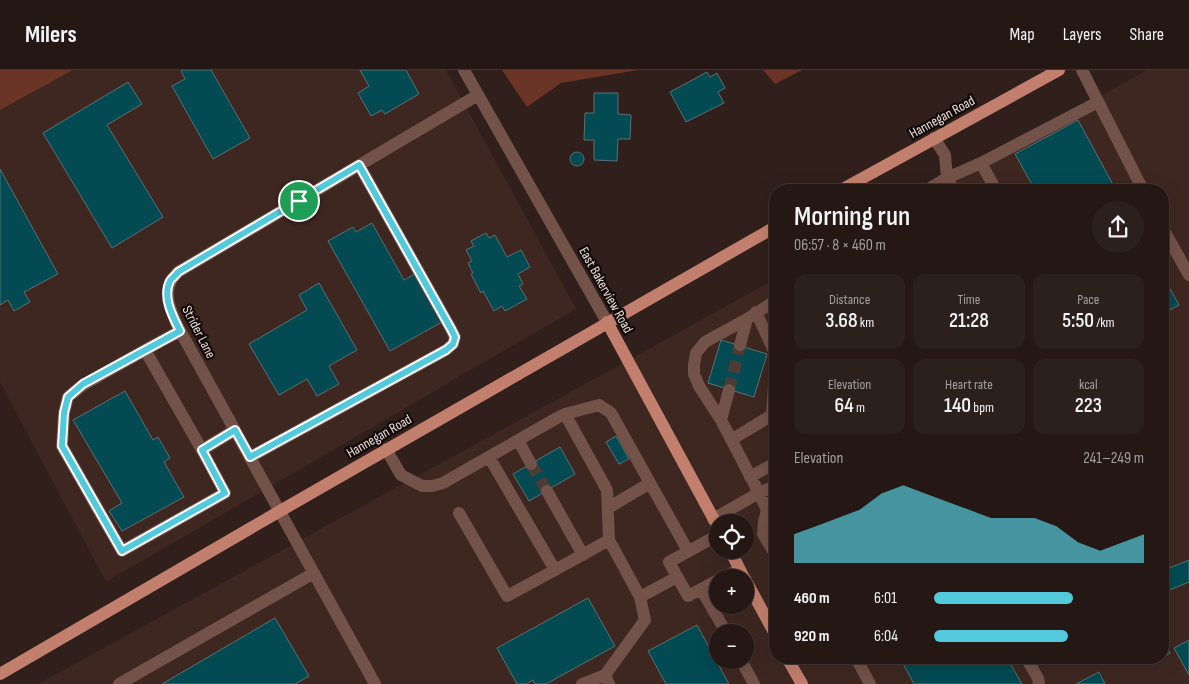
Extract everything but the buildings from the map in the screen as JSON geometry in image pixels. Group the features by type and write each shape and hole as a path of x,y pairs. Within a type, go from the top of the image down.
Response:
{"main road":[{"name":"Hannegan Road","path":"852,184 1059,70"},
{"name":"Hannegan Road","path":"0,674 769,230"},
{"name":"East Bakerview Road","path":"608,322 710,514"},
{"path":"754,595 769,622"},
{"path":"791,664 802,684"}],"street":[{"name":"East Bakerview Road","path":"464,70 608,322"},
{"path":"1082,70 1140,184"},
{"name":"Strider Lane","path":"375,684 180,331 170,308 167,294 170,281 178,272 478,95"},
{"path":"938,184 1098,102"},
{"path":"934,138 945,155 948,178 951,184"},
{"path":"981,163 993,184"},
{"path":"250,457 446,350 453,344 455,337 451,329 359,165"},
{"path":"1169,239 1189,275"},
{"path":"769,305 705,342 696,353 694,365 694,374 699,386 720,420 759,493 769,506"},
{"path":"740,345 751,316"},
{"path":"751,316 769,344"},
{"path":"145,350 225,493 122,551 62,446 64,413 68,397 83,384 145,350 180,331"},
{"path":"720,420 729,390"},
{"path":"386,450 401,475 422,486 432,486 443,483 556,418 600,405 611,413 688,551"},
{"path":"565,414 607,490 609,540 640,597 645,620 607,680 582,684"},
{"path":"731,440 769,417"},
{"path":"202,450 235,430"},
{"path":"518,440 531,464"},
{"path":"489,457 555,570"},
{"path":"750,477 769,466"},
{"path":"608,508 650,483"},
{"path":"728,514 759,493 769,489"},
{"path":"547,490 583,554"},
{"path":"459,513 507,596 609,540"},
{"path":"769,513 764,522 763,534 769,544"},
{"path":"709,540 669,562 688,596 709,585"},
{"path":"119,684 314,573"},
{"path":"640,597 677,577"},
{"path":"701,589 721,624"},
{"path":"859,664 870,684"},
{"path":"1030,664 1038,678 1038,684"},
{"path":"746,669 754,684"}],"shaded area":[{"path":"0,70 73,70 0,110"},
{"path":"73,70 446,70 576,309 106,582 0,382 0,110"},
{"path":"502,70 638,70 561,83 527,107"},
{"path":"763,70 802,70 775,84"},
{"path":"1147,70 1189,70 1189,684 38,684 769,282 769,664 1169,664 1169,184 944,184"}],"tunnel":[{"path":"729,390 740,345"},
{"path":"531,464 547,491"}],"route":[{"path":"359,165 451,329 455,337 453,344 446,350 250,457 235,430 202,450 225,493 122,551 62,446 64,413 68,397 83,384 180,331 170,308 167,294 170,281 178,272 299,201 359,165"}]}
